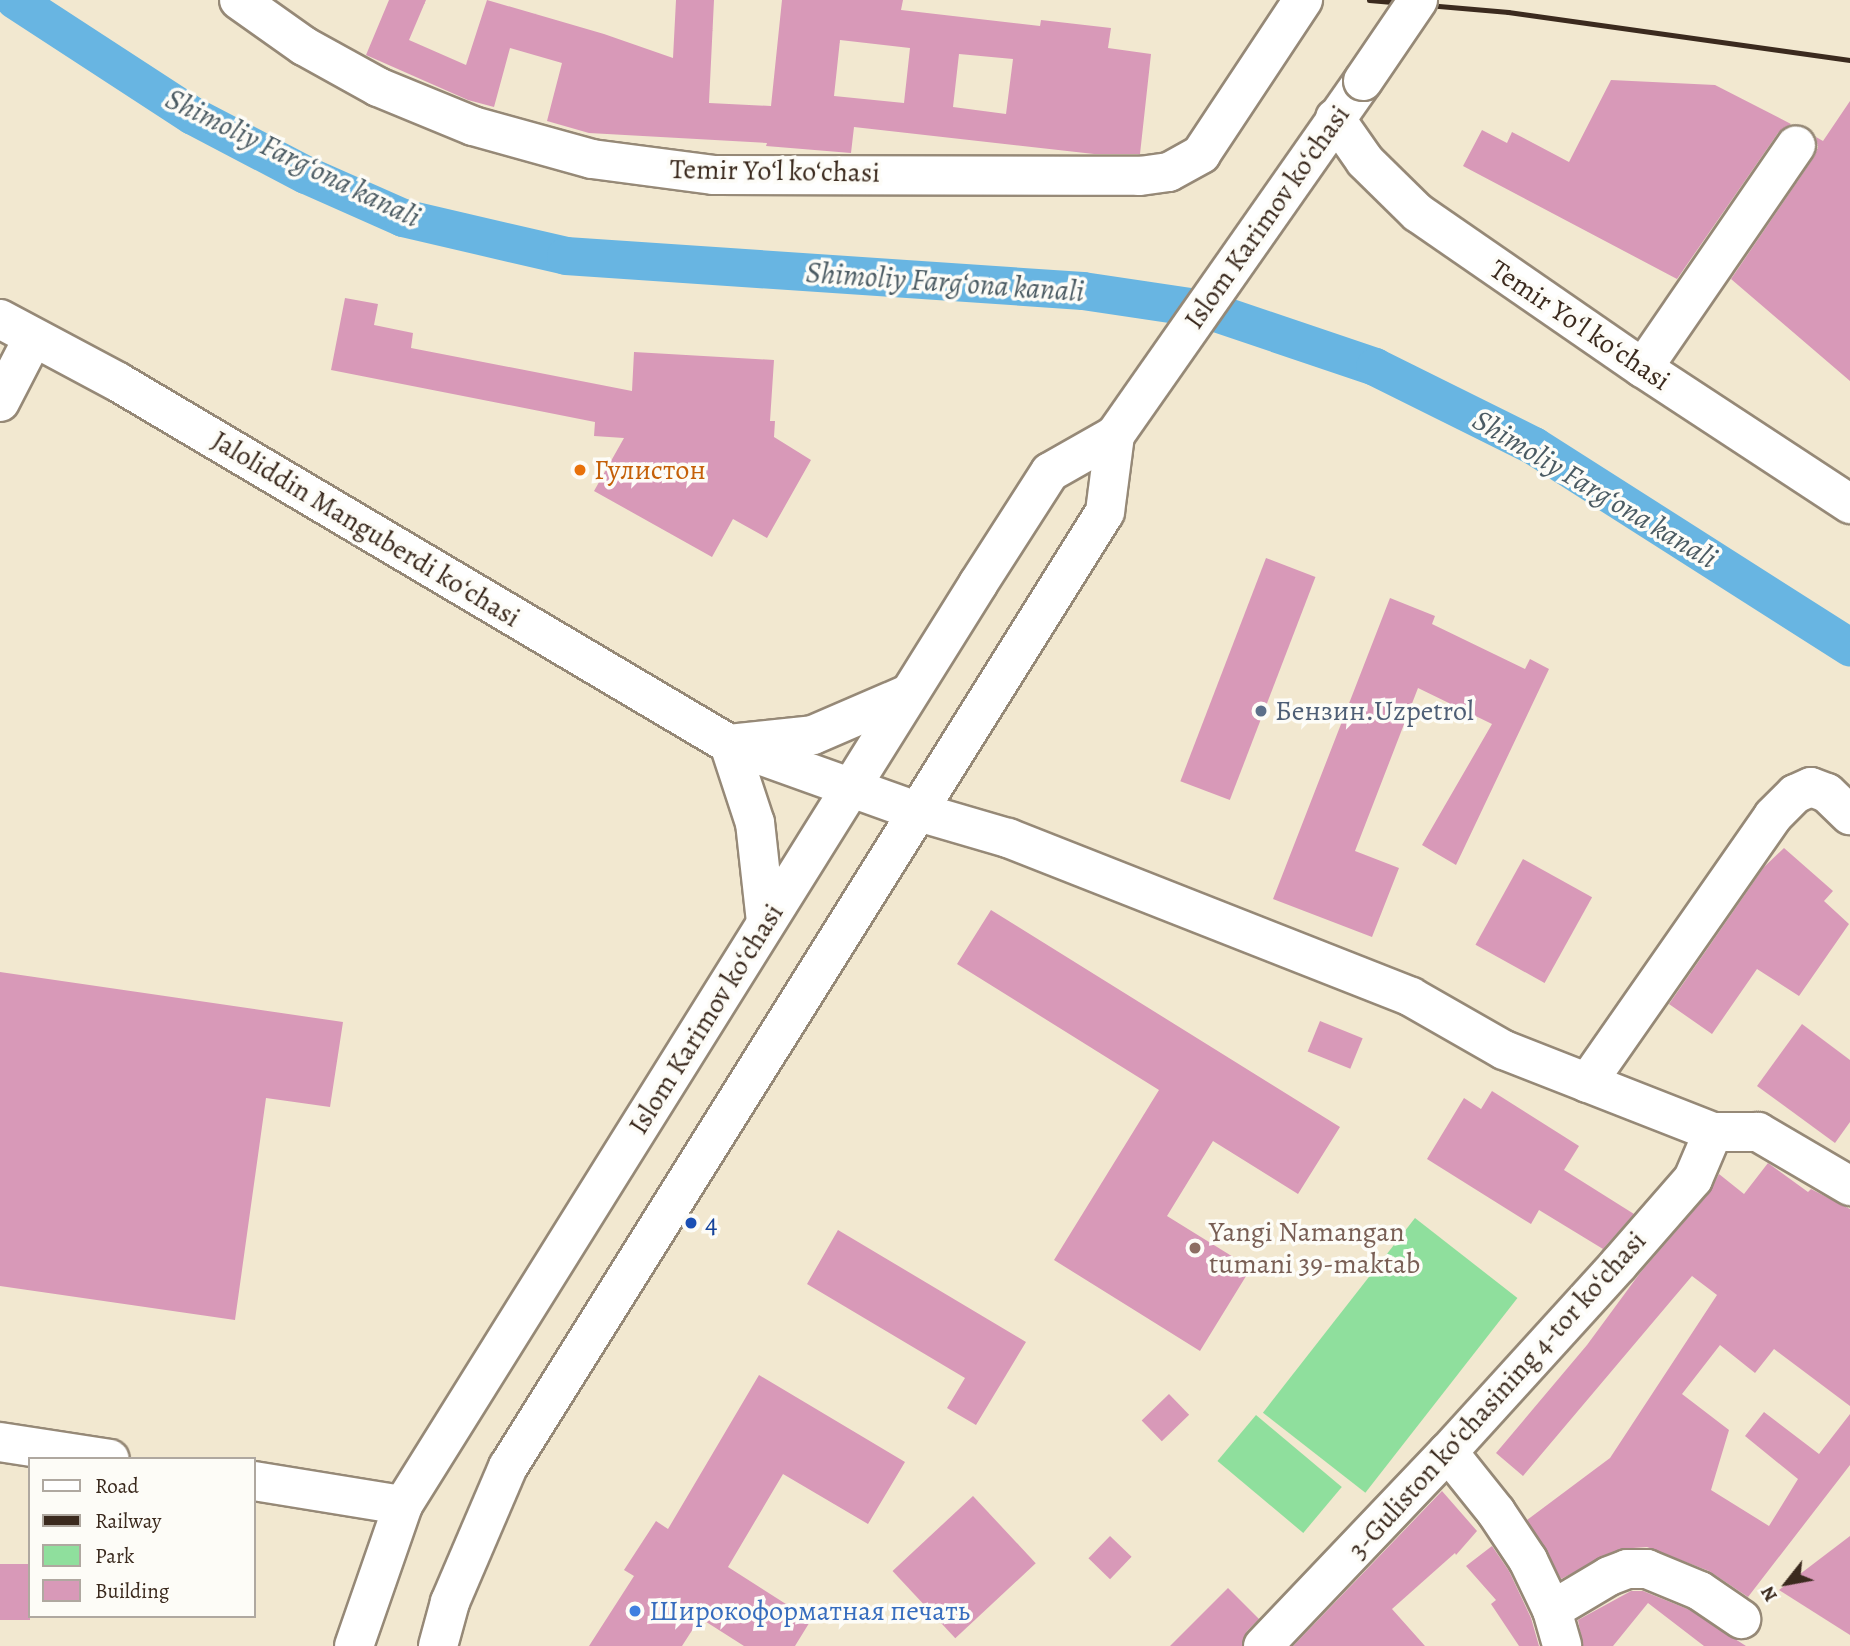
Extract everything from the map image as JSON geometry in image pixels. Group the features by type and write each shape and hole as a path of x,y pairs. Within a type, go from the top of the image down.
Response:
{"street":[{"name":"Temir Yoʻl koʻchasi","path":"239,0 304,46 378,87 473,127 592,159 713,175 1140,176 1169,172 1201,154 1294,16"},
{"name":"Islom Karimov koʻchasi","path":"354,1646 403,1505 906,695 1050,472 1115,435 1418,0"},
{"name":"Temir Yoʻl koʻchasi","path":"1335,118 1365,161 1418,213 1643,368 1850,504"},
{"path":"1643,368 1796,145"},
{"name":"Jaloliddin Manguberdi koʻchasi","path":"0,319 130,389 729,744 919,812 1008,838 1411,997 1504,1050 1545,1063 1587,1083 1713,1132"},
{"path":"0,402 33,338"},
{"name":"Islom Karimov koʻchasi","path":"438,1646 450,1602 508,1467 1105,512 1115,435"},
{"path":"766,922 755,823 729,744 813,735 906,695"},
{"path":"1587,1083 1773,816 1795,794 1811,787 1828,793 1850,815"},
{"path":"1713,1132 1758,1132 1850,1186"},
{"name":"3-Guliston koʻchasining 4-tor koʻchasi","path":"1263,1646 1448,1452 1693,1179 1713,1132"},
{"path":"0,1441 98,1457"},
{"path":"1448,1452 1528,1559 1552,1610 1562,1646"},
{"path":"256,1481 403,1505"},
{"path":"1552,1610 1609,1576 1627,1569 1647,1569 1700,1591 1741,1619"}],"green space":[{"path":"1415,1218 1517,1298 1365,1493 1263,1413"},
{"path":"1256,1415 1342,1487 1303,1533 1217,1461"}],"building":[{"path":"389,0 426,0 409,40 466,65 487,0 604,34 673,58 676,0 714,0 709,103 771,106 782,0 903,0 901,10 1040,26 1041,20 1111,28 1108,48 1151,54 1140,154 1094,154 854,127 851,153 766,146 767,143 589,133 547,121 562,63 510,48 494,107 468,100 366,55","holes":["840,40 910,48 904,103 834,96","959,54 1013,59 1006,114 953,107"]},
{"path":"1611,80 1715,85 1791,124 1778,133 1677,279 1463,166 1482,130 1507,143 1512,132 1569,162"},
{"path":"1850,101 1850,381 1731,279 1814,157 1818,147 1816,137 1823,141"},
{"path":"345,298 378,304 374,325 413,333 411,348 632,391 634,352 774,360 770,421 775,421 774,437 811,460 767,538 733,519 712,557 594,491 624,438 594,436 595,422 331,370"},
{"path":"1266,558 1315,577 1230,800 1180,781"},
{"path":"1390,598 1435,616 1432,624 1525,669 1530,659 1549,669 1456,865 1422,845 1492,724 1418,688 1355,851 1399,868 1372,937 1273,899"},
{"path":"1784,848 1833,891 1824,901 1849,924 1799,996 1757,969 1712,1034 1669,1004 1764,867"},
{"path":"1523,859 1592,897 1545,983 1475,945"},
{"path":"991,910 1340,1127 1298,1194 1213,1141 1167,1216 1251,1268 1200,1351 1054,1260 1159,1090 957,964"},
{"path":"0,972 343,1022 330,1107 266,1098 235,1320 0,1286"},
{"path":"1320,1021 1363,1038 1350,1069 1308,1052"},
{"path":"1802,1024 1850,1060 1850,1122 1835,1143 1757,1086"},
{"path":"1492,1091 1579,1146 1564,1170 1634,1214 1603,1249 1539,1210 1531,1224 1427,1159 1464,1098 1481,1109"},
{"path":"1768,1163 1808,1192 1811,1189 1850,1209 1850,1406 1774,1349 1755,1373 1720,1345 1682,1394 1729,1430 1711,1490 1769,1526 1798,1479 1745,1436 1764,1412 1819,1454 1850,1414 1850,1465 1748,1597 1709,1571 1647,1547 1619,1549 1561,1579 1527,1520 1610,1458 1717,1295 1692,1276 1523,1476 1496,1453 1587,1345 1640,1273 1709,1193 1719,1174 1744,1194"},
{"path":"838,1230 1026,1342 976,1425 947,1408 965,1378 807,1284"},
{"path":"759,1375 905,1462 868,1524 783,1474 728,1567 811,1620 795,1646 744,1646 700,1618 682,1646 589,1646 634,1576 624,1570 656,1521 668,1529"},
{"path":"1169,1394 1189,1415 1162,1441 1142,1420"},
{"path":"1442,1491 1477,1531 1456,1555 1455,1553 1392,1609 1425,1646 1293,1646"},
{"path":"973,1496 1036,1563 955,1638 893,1571"},
{"path":"1110,1536 1132,1557 1110,1579 1088,1558"},
{"path":"1850,1536 1850,1635 1779,1590"},
{"path":"1492,1546 1509,1571 1531,1618 1539,1646 1519,1646 1491,1604 1496,1600 1466,1566"},
{"path":"0,1564 28,1564 30,1620 0,1620"},
{"path":"1228,1588 1259,1619 1247,1631 1242,1646 1170,1646"},
{"path":"1631,1591 1643,1591 1690,1610 1746,1646 1704,1646 1648,1603 1613,1646 1583,1646 1578,1620"}],"waterway":[{"name":"Shimoliy Fargʻona kanali","path":"15,0 193,116 306,175 403,218 566,256 1083,291 1204,309 1375,367 1534,446 1850,647"}],"railway":[{"path":"1369,0 1508,12 1850,60"}],"place":[{"name":"Гулистон","path":"580,470"},
{"name":"Бензин.Uzpetrol","path":"1261,711"},
{"name":"4","path":"691,1223"},
{"name":"Yangi Namangan tumani 39-maktab","path":"1195,1248"},
{"name":"Широкоформатная печать","path":"635,1611"}]}
